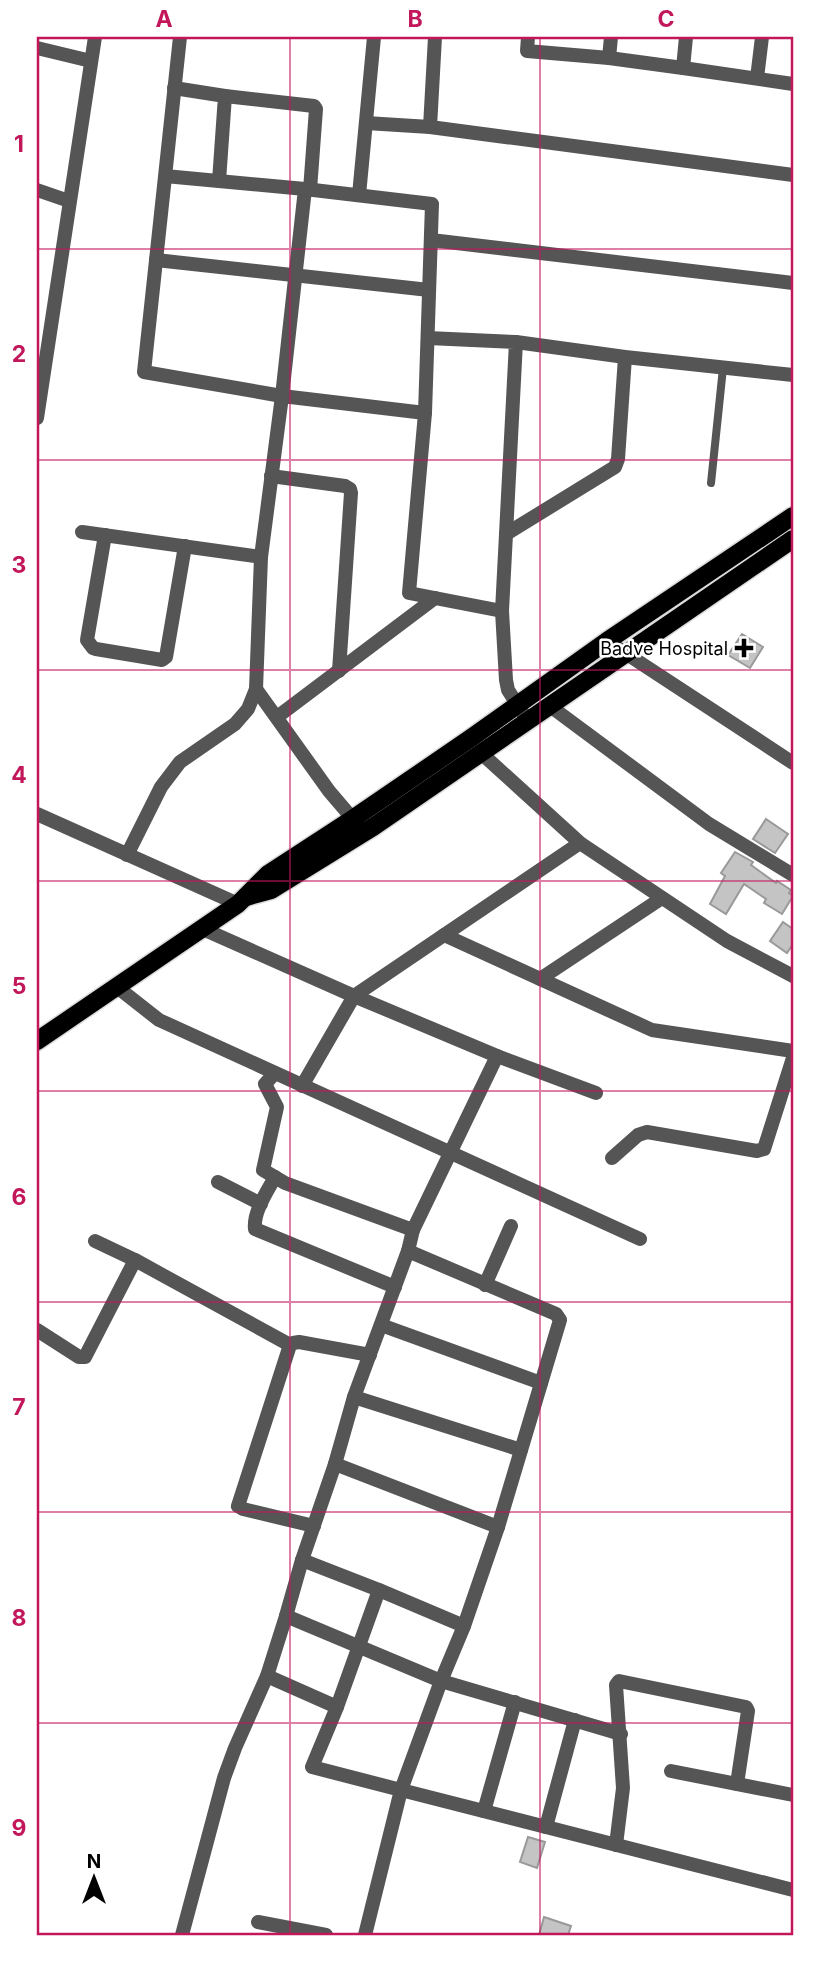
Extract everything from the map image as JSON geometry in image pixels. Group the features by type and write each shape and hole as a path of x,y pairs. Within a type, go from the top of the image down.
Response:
{"main road":[{"path":"37,1041 242,901 271,890 517,705 793,516"},
{"path":"359,826 481,753 793,539"}],"street":[{"path":"37,418 95,37"},
{"path":"180,37 144,372 282,396 425,413"},
{"path":"359,195 374,37"},
{"path":"430,127 435,37"},
{"path":"528,37 527,51 609,58 793,83"},
{"path":"609,58 611,37"},
{"path":"683,68 686,37"},
{"path":"757,78 762,37"},
{"path":"37,48 91,61"},
{"path":"127,855 161,787 180,762 234,724 248,709 256,689 261,557 316,109 314,106 174,88"},
{"path":"219,181 225,96"},
{"path":"366,123 430,127 793,175"},
{"path":"165,176 432,204 425,413 409,593 502,611"},
{"path":"37,190 69,201"},
{"path":"431,240 793,283"},
{"path":"156,260 429,290"},
{"path":"428,338 516,342 793,376"},
{"path":"516,342 502,611 508,690 528,721"},
{"path":"506,534 615,467 618,459 625,357"},
{"path":"271,476 345,486 350,489 339,671"},
{"path":"82,532 261,557"},
{"path":"105,535 87,640 96,649 162,660 166,657 185,546"},
{"path":"277,717 435,598"},
{"path":"607,641 793,763"},
{"path":"256,689 329,791 359,826"},
{"path":"550,706 709,824 793,875"},
{"path":"481,753 580,843 727,941 793,976"},
{"path":"37,814 127,855 242,901"},
{"path":"302,1086 354,996 580,843"},
{"path":"540,979 662,898"},
{"path":"203,929 497,1056 596,1093"},
{"path":"444,935 652,1030 793,1051"},
{"path":"117,987 159,1020 640,1239"},
{"path":"182,1935 224,1779 267,1675 354,1397 382,1325 413,1230 497,1056"},
{"path":"612,1158 639,1135 648,1132 761,1150 766,1146 793,1058"},
{"path":"274,1073 265,1084 277,1107 263,1170 285,1183 413,1230"},
{"path":"275,1177 254,1224 257,1231 395,1287"},
{"path":"218,1182 261,1204"},
{"path":"485,1284 510,1226"},
{"path":"95,1241 290,1345"},
{"path":"365,1935 401,1790 464,1626 498,1527 560,1324 559,1316 408,1251"},
{"path":"37,1330 79,1357 85,1357 135,1261"},
{"path":"382,1325 541,1383"},
{"path":"314,1526 243,1510 238,1506 290,1345 299,1342 370,1355"},
{"path":"354,1397 521,1450"},
{"path":"335,1464 498,1527"},
{"path":"302,1560 464,1626"},
{"path":"379,1590 337,1707 312,1767 793,1891"},
{"path":"286,1616 441,1681 621,1734"},
{"path":"267,1675 337,1707"},
{"path":"616,1845 623,1788 617,1685 619,1681 747,1707 737,1784"},
{"path":"484,1811 515,1702"},
{"path":"546,1827 575,1720"},
{"path":"671,1771 793,1795"},
{"path":"258,1922 326,1935"}],"lane":[{"path":"711,483 723,368"}],"building":[{"path":"742,634 763,647 750,668 728,655"},
{"path":"766,819 788,834 775,853 753,839"},
{"path":"735,852 753,862 751,865 776,883 777,881 791,890 789,893 793,896 782,914 764,903 766,899 744,884 726,914 710,904 725,876 721,873"},
{"path":"783,922 793,929 793,944 787,953 770,941"},
{"path":"528,1837 545,1842 537,1868 520,1862"},
{"path":"544,1917 571,1926 568,1935 539,1935"}],"place":[{"name":"Badve Hospital","path":"744,648"}]}
